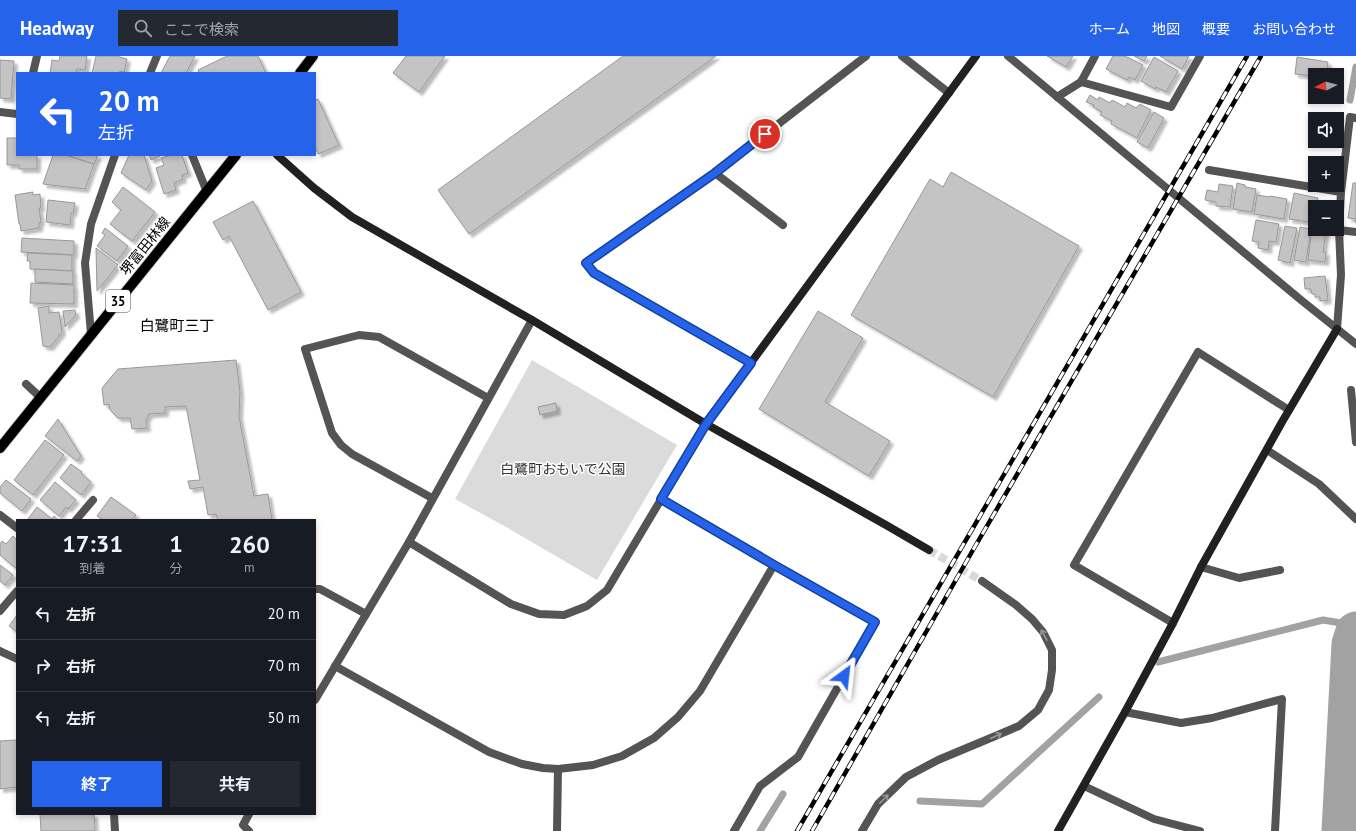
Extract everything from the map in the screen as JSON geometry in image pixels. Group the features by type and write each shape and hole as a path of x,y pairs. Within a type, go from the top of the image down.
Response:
{"main road":[{"path":"301,72 313,56"},
{"name":"堺富田林線","path":"0,448 235,156"}],"street":[{"path":"33,72 37,56"},
{"path":"150,72 158,56"},
{"path":"751,363 594,273 586,263 715,173 866,56"},
{"path":"902,56 949,92"},
{"path":"409,542 511,604 539,614 564,615 587,606 607,590 706,424 976,56"},
{"path":"1008,56 1356,344"},
{"path":"1057,97 1081,82 1095,56"},
{"path":"1081,82 1171,107 1200,56"},
{"path":"0,112 16,114"},
{"path":"1344,162 1350,117 1356,118"},
{"path":"91,334 85,263 91,224 115,156"},
{"path":"192,156 207,192"},
{"path":"278,156 314,188 352,217 532,320 706,424 886,524 929,550"},
{"path":"1209,170 1308,187"},
{"path":"715,173 783,225"},
{"path":"1340,192 1340,200"},
{"path":"1344,231 1356,232"},
{"path":"1058,831 1125,712 1201,567 1289,410 1337,329 1341,275 1339,236"},
{"path":"316,698 409,542 432,498 532,320"},
{"path":"432,498 352,454 341,445 332,433 305,349 359,335 379,338 488,398"},
{"path":"1173,623 1074,565 1198,352 1289,410"},
{"path":"26,384 40,397"},
{"path":"1351,390 1356,442"},
{"path":"1267,450 1319,484 1356,519"},
{"path":"661,499 875,622 798,757 760,786 734,831"},
{"path":"77,519 93,500"},
{"path":"0,515 16,527"},
{"path":"335,666 489,752 522,764 558,769 593,765 622,756 654,738 678,717 700,691 774,565"},
{"path":"1201,567 1238,578 1280,570"},
{"path":"862,831 878,804 906,777 938,760 1019,726 1038,710 1049,690 1052,670 1052,650 1044,632 1016,605 982,581"},
{"path":"316,589 320,589 366,614"},
{"path":"0,612 16,592"},
{"path":"0,651 16,659"},
{"path":"1125,712 1181,724 1212,718 1282,699 1275,831"},
{"path":"558,769 558,831"},
{"path":"1084,786 1154,819 1200,831"},
{"path":"114,815 115,831"},
{"path":"248,815 243,825 249,831"}],"green space":[{"name":"白鷺町おもいで公園","path":"532,360 677,445 597,580 455,499"}],"building":[{"path":"60,56 87,56 85,70 77,69 76,72 50,72 52,60 59,61"},
{"path":"96,56 116,56 127,59 124,72 92,72"},
{"path":"170,56 195,56 187,72 162,72"},
{"path":"227,56 258,56 266,72 199,72 198,70"},
{"path":"406,56 445,56 419,92 393,73"},
{"path":"623,56 716,56 469,234 438,190"},
{"path":"1047,56 1073,56 1066,67"},
{"path":"1113,56 1125,56 1143,65 1135,80 1129,77 1127,80 1106,69"},
{"path":"1134,56 1147,56 1144,61"},
{"path":"1160,56 1189,56 1182,69"},
{"path":"1154,57 1178,71 1166,92 1156,87 1155,89 1141,81"},
{"path":"1297,57 1328,62 1327,68 1308,68 1308,75 1295,74"},
{"path":"0,60 14,61 11,99 0,98"},
{"path":"1090,95 1098,100 1099,97 1110,103 1112,100 1125,107 1127,103 1136,108 1140,104 1151,110 1137,138 1111,124 1112,121 1100,115 1102,112 1093,107 1094,105 1086,102"},
{"path":"318,99 339,145 318,154 316,149 316,100"},
{"path":"1154,112 1164,118 1148,148 1137,142"},
{"path":"7,138 16,138 16,156 37,156 37,169 19,169 19,165 7,165"},
{"path":"53,156 69,156 94,164 85,189 43,184"},
{"path":"69,156 98,156 94,164"},
{"path":"129,156 144,156 152,181 146,190 121,173"},
{"path":"149,156 160,156 151,160"},
{"path":"168,156 182,156 188,173 182,175 183,179 174,183 176,190 164,194 156,168 164,165 161,158"},
{"path":"951,172 1079,246 993,397 851,315 930,179 943,187"},
{"path":"1237,183 1245,185 1245,187 1256,189 1252,212 1233,209"},
{"path":"1353,183 1356,183 1356,219 1348,218"},
{"path":"1219,184 1233,186 1230,207 1216,206 1216,202 1205,200 1207,190 1218,192"},
{"path":"123,187 155,212 132,241 110,224 121,210 112,202"},
{"path":"33,192 33,195 40,194 41,208 39,208 41,222 39,223 39,228 21,231 15,195"},
{"path":"1294,193 1318,198 1317,200 1308,200 1308,222 1289,219"},
{"path":"1257,195 1287,199 1284,219 1254,214"},
{"path":"48,200 75,203 73,213 71,213 70,225 46,222"},
{"path":"253,201 301,292 268,310 229,236 223,240 213,222"},
{"path":"1256,220 1279,224 1276,242 1269,241 1268,250 1258,248 1259,242 1252,241"},
{"path":"1285,226 1297,228 1290,263 1278,260"},
{"path":"1300,227 1308,228 1308,236 1310,236 1306,262 1294,260"},
{"path":"105,228 128,246 117,261 97,246 105,235 102,233"},
{"path":"1311,236 1325,236 1323,252 1326,252 1325,262 1308,260"},
{"path":"22,238 74,241 74,255 21,252"},
{"path":"96,248 118,265 97,291"},
{"path":"28,253 72,255 72,271 30,269 30,261 27,261"},
{"path":"35,269 73,271 73,284 35,282"},
{"path":"1325,276 1328,300 1320,301 1320,297 1315,297 1315,294 1312,294 1311,289 1305,289 1304,278"},
{"path":"31,283 74,285 74,304 30,303"},
{"path":"49,306 49,313 59,312 62,332 50,347 43,346 38,308"},
{"path":"75,310 76,315 65,327 63,311"},
{"path":"818,311 863,338 825,402 890,441 869,476 759,409"},
{"path":"236,360 240,392 239,416 254,496 268,494 272,519 218,519 216,514 208,515 203,487 190,489 188,481 200,480 186,406 165,407 165,413 149,414 146,420 147,428 132,429 130,418 118,418 110,410 109,404 104,405 102,388 118,369"},
{"path":"556,403 557,411 540,415 538,407"},
{"path":"58,419 81,456 77,461 45,436"},
{"path":"45,440 64,455 33,495 14,480"},
{"path":"71,464 82,472 81,473 91,482 81,495 60,478"},
{"path":"6,480 31,499 22,511 0,493 0,487"},
{"path":"55,482 76,500 68,509 66,507 59,516 40,500"},
{"path":"111,497 136,515 133,519 102,519 97,516"},
{"path":"37,507 52,519 28,519"},
{"path":"13,536 16,539 16,568 0,555 0,544 2,541 6,544"},
{"path":"0,565 13,575 5,585 0,581"},
{"path":"16,616 16,631 9,626"},
{"path":"16,740 16,787 0,789 0,741"},
{"path":"40,815 94,815 95,831 41,831"}],"waterway":[{"path":"1350,100 1356,67"},
{"path":"1158,662 1323,620 1341,623 1356,629"},
{"path":"1342,831 1352,644 1356,632"},
{"path":"920,801 982,804 1099,697"},
{"path":"760,831 783,794"}],"tunnel":[{"path":"929,550 982,581"}],"railway":[{"path":"797,831 1247,56"},
{"path":"812,831 973,550 1261,56"}],"district":[{"name":"白鷺町三丁","path":"177,326"}],"route":[{"path":"765,134 715,173 586,263 594,273 751,363 706,424 661,499 875,622 844,676"}]}
